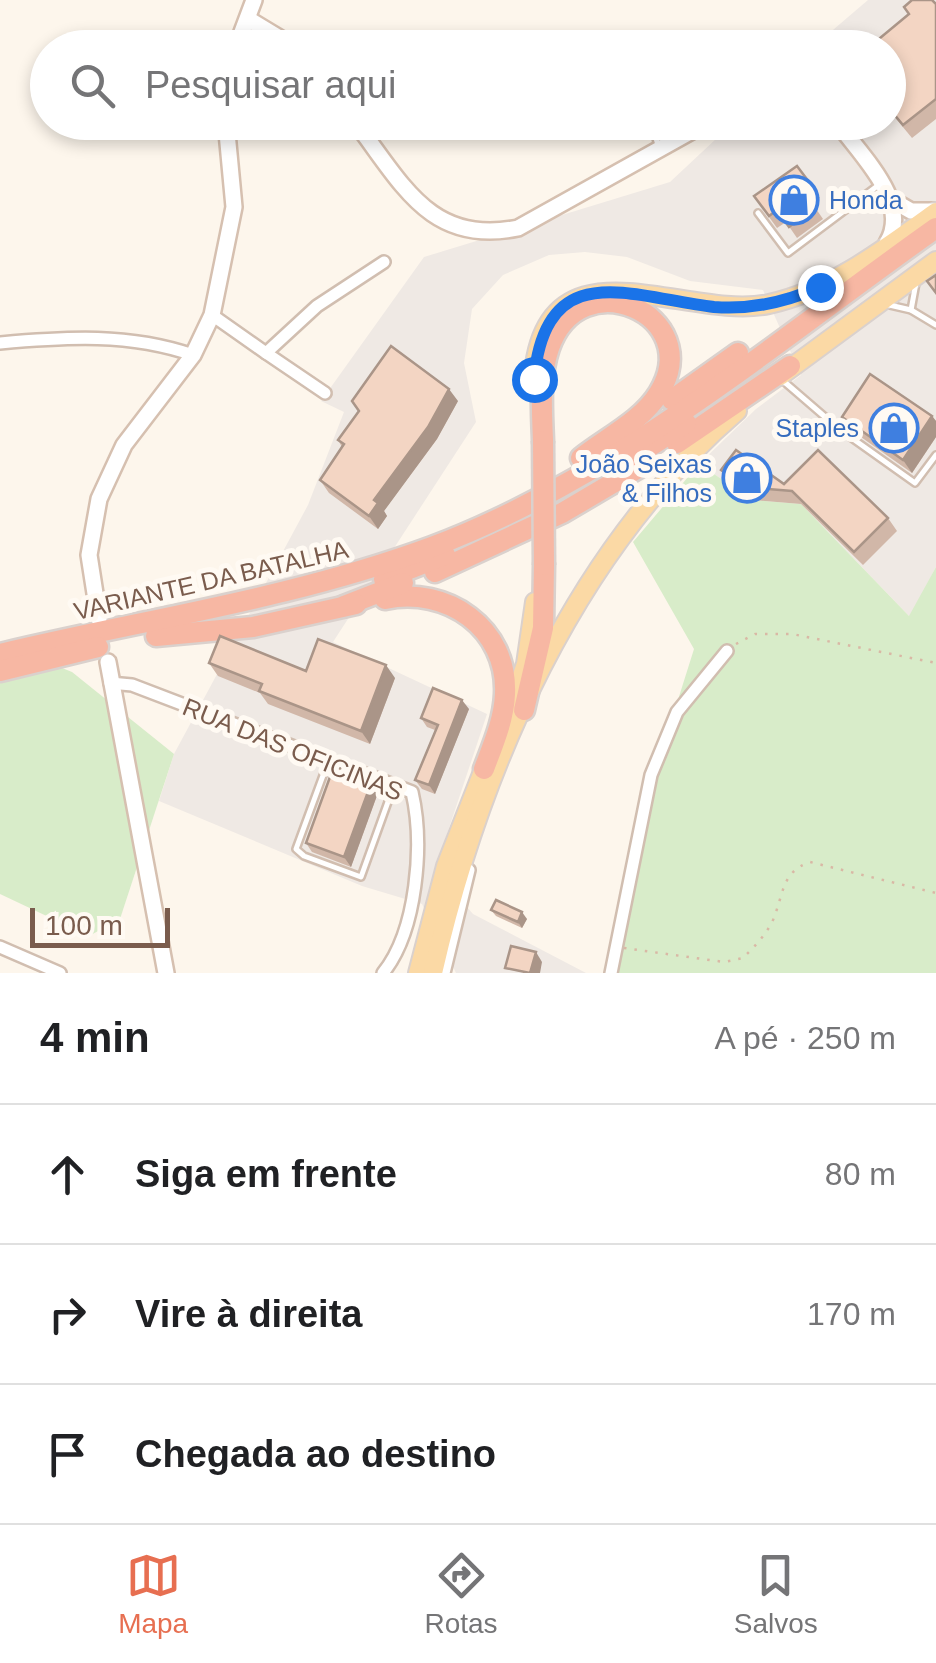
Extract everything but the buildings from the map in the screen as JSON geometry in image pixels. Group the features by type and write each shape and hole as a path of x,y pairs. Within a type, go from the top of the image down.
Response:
{"highway":[{"path":"103,626 336,567 427,535 581,458 664,406 933,218"},
{"name":"VARIANTE DA BATALHA","path":"0,654 103,626 332,582 436,546 507,513 594,466 673,415 933,218"},
{"name":"VARIANTE DA BATALHA","path":"0,670 332,596 421,566 516,523 654,444 936,245"},
{"path":"524,710 543,628 538,442 546,358 558,330 586,306 610,301 632,304 654,320 666,342 665,382 647,408 581,458"},
{"path":"344,606 449,567 562,513 661,454 784,371"},
{"path":"156,636 238,630 395,596 430,598 460,609 486,633 503,666 505,690 488,776"}],"main road":[{"path":"538,442 537,354 549,325 568,304 598,292 624,290 714,307 761,306 820,287 933,218"},
{"path":"418,973 446,866 488,776 583,595 627,528 691,452 784,371 936,262"},
{"path":"433,973 459,866 522,678 532,636 539,568"}],"street":[{"path":"243,30 254,0"},
{"path":"248,19 266,30"},
{"path":"103,626 88,555 96,509 124,444 194,355 212,316 234,207 228,140"},
{"path":"369,140 429,214 446,224 483,234 518,228 677,140"},
{"path":"849,140 892,200 933,218"},
{"path":"887,244 896,220 892,200"},
{"path":"266,353 316,306 384,262"},
{"path":"212,316 325,393"},
{"path":"0,343 111,337 160,344 194,355"},
{"path":"611,973 651,774 667,731 697,684 727,651"},
{"path":"108,662 166,973"},
{"name":"RUA DAS OFICINAS","path":"110,683 132,685 412,792 418,834 406,935 382,973"},
{"path":"444,973 488,776"},
{"path":"0,947 60,973"}],"lane":[{"path":"656,140 660,150"},
{"path":"758,213 788,254 880,184"},
{"path":"911,310 918,274"},
{"path":"878,303 911,310 936,325"},
{"path":"784,371 840,430 915,483 936,455"},
{"path":"328,762 296,849 304,856 347,872 361,876 394,785"}],"path":[{"path":"727,651 742,639 767,632 921,657 936,663"},
{"path":"618,948 724,962 744,958 767,930 786,878 794,868 810,862 936,893"}],"shaded area":[{"path":"868,0 936,0 936,567 910,617 801,504 753,500 699,464 756,409 801,375 763,290 690,281 627,257 585,252 549,255 503,275 472,309 464,363 476,422 333,642 487,714 435,870 473,914 586,973 456,973 422,904 362,886 159,801 174,754 308,505 344,412 321,401 424,257 670,182 715,140 906,140 906,30 833,30"}],"green space":[{"path":"699,464 753,500 801,504 909,616 936,567 936,973 613,973 654,776 694,649 633,542"},
{"path":"0,643 72,672 174,754 120,919 89,936 0,894"}],"place":[{"name":"Honda","path":"794,200"},
{"name":"Staples","path":"894,428"},
{"name":"João Seixas & Filhos","path":"747,478"}],"route":[{"path":"534,379 540,343 549,325 568,304 586,296 632,290 701,305 739,308 783,301 820,287"}]}
